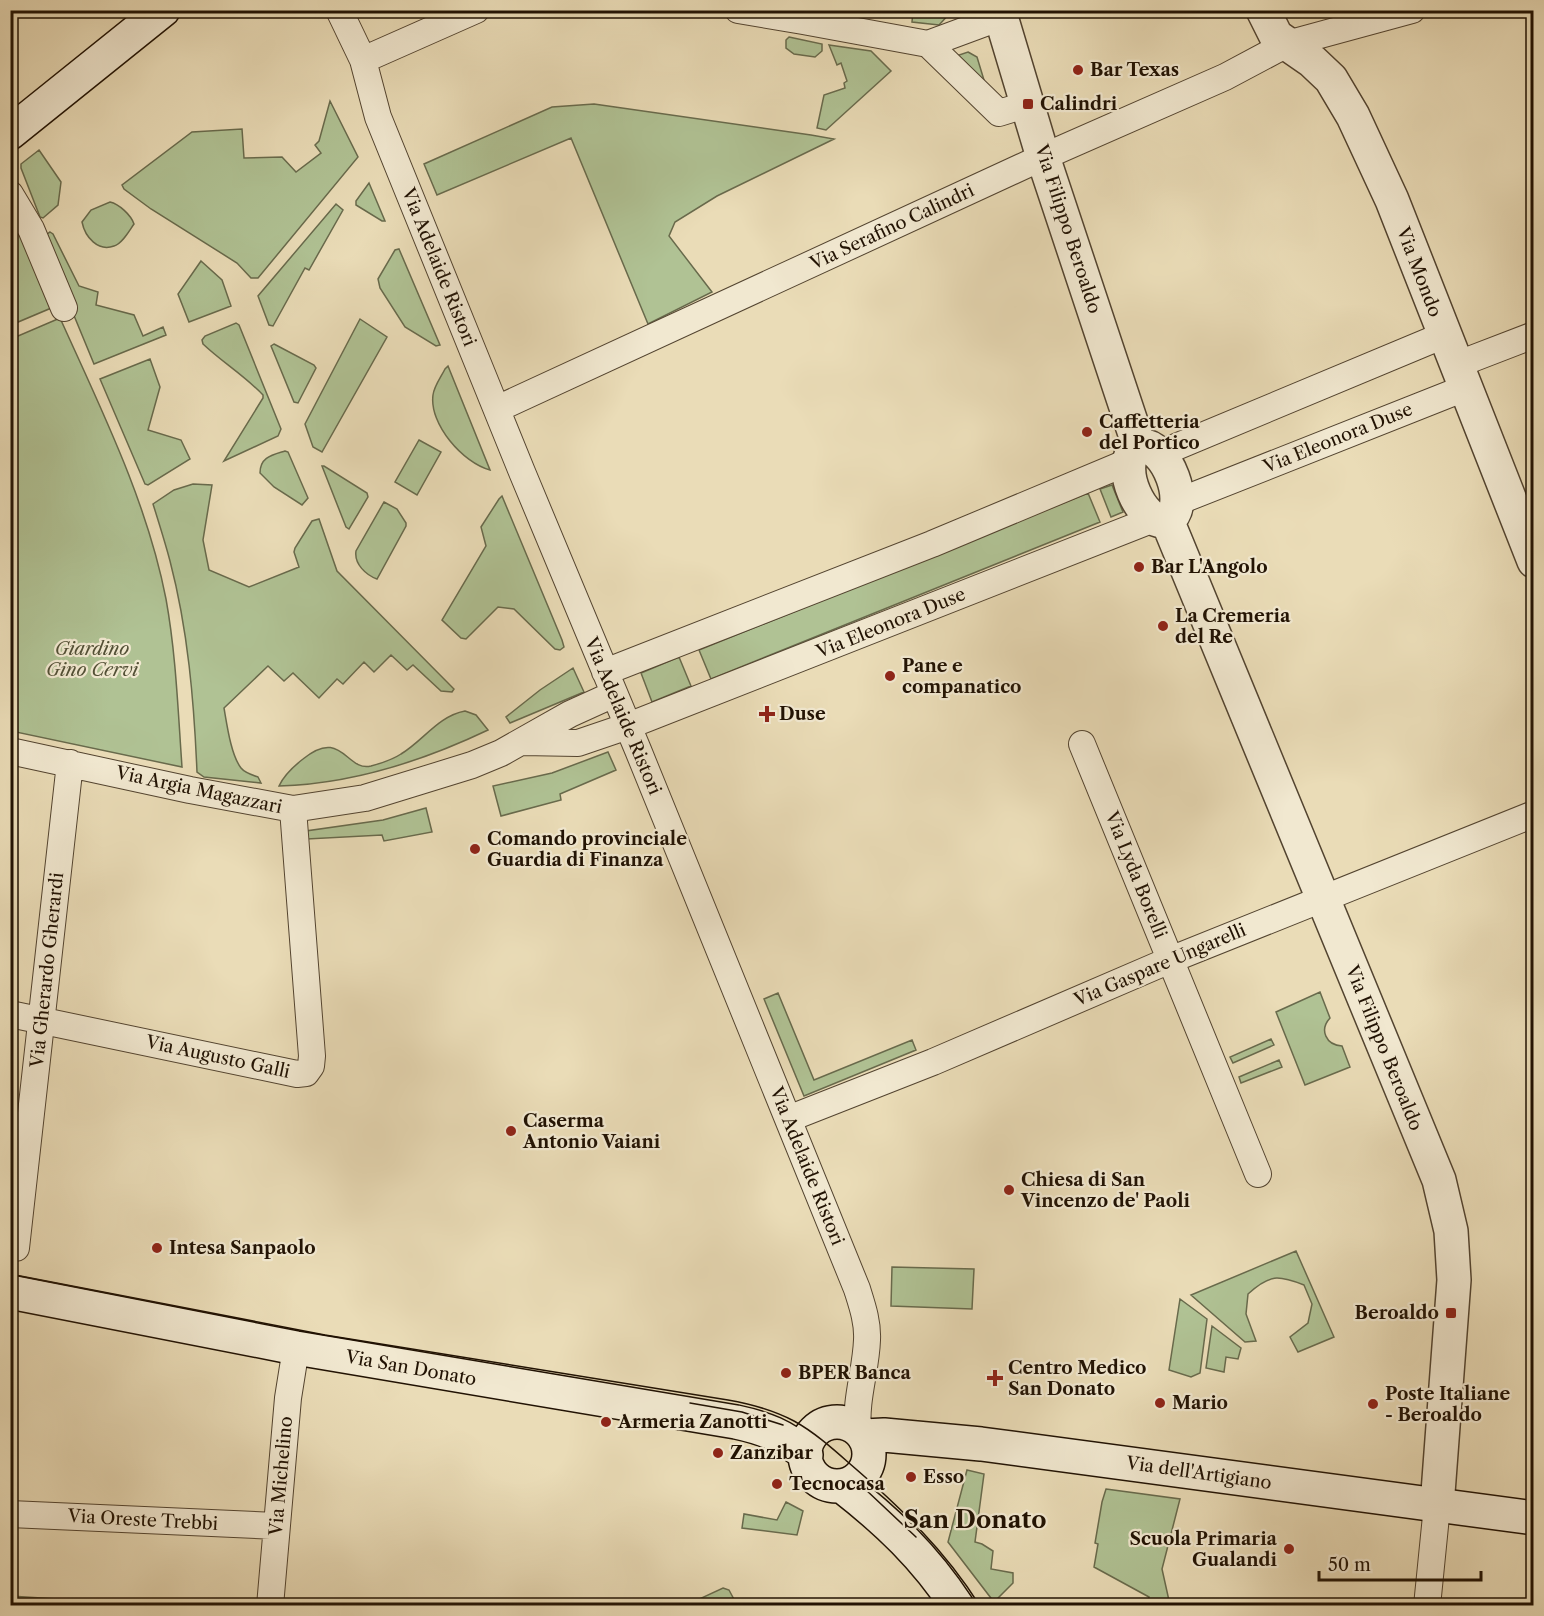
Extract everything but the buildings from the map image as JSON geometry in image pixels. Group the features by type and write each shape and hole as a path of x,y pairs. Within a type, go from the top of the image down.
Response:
{"street":[{"path":"10,133 163,10"},
{"name":"Via Adelaide Ristori","path":"339,10 363,60 378,117 851,1273 865,1316 867,1340 858,1413 861,1433"},
{"path":"363,60 476,10"},
{"name":"Via Mondo","path":"1263,10 1276,36 1331,79 1353,116 1392,200 1533,561"},
{"name":"Via Serafino Calindri","path":"497,409 1043,157 1225,77 1287,44 1412,10"},
{"path":"751,12 928,44 1000,14"},
{"name":"Via Filippo Beroaldo","path":"1000,14 1043,157 1142,454 1133,490 1143,508 1166,514 1439,1180 1451,1231 1454,1280 1427,1605"},
{"path":"928,44 999,113 1028,104"},
{"path":"10,194 28,223 64,308"},
{"name":"Via Eleonora Duse","path":"628,726 1166,514 1461,376 1533,334"},
{"path":"610,683 1142,454 1444,335"},
{"name":"Via Argia Magazzari","path":"10,751 190,790 292,809 346,802 397,789 472,765 522,742 570,714 610,683"},
{"name":"Via Argia Magazzari","path":"522,742 578,743 628,726"},
{"name":"Via Lyda Borelli","path":"1082,744 1258,1174"},
{"name":"Via Gherardo Gherardi","path":"16,1248 70,763"},
{"name":"Via Augusto Galli","path":"10,1014 297,1074 306,1073 311,1066 312,1056 292,809"},
{"name":"Via Gaspare Ungarelli","path":"788,1119 933,1062 1170,960 1533,814"},
{"name":"Via San Donato","path":"10,1292 296,1347 736,1422 772,1432 788,1440 806,1455"},
{"name":"Via Michelino","path":"270,1605 288,1398 296,1347"},
{"path":"840,1422 851,1425 861,1433 870,1452 865,1470 852,1483 842,1486 827,1484 813,1476 806,1455 807,1444 810,1437 820,1427 840,1422"},
{"name":"Via dell'Artigiano","path":"861,1433 981,1444 1533,1518"},
{"path":"842,1486 921,1557 957,1605"},
{"name":"Via Oreste Trebbi","path":"10,1514 276,1526"}],"green space":[{"path":"913,11 938,14 939,11 952,11 939,25 912,22"},
{"path":"789,37 822,44 822,51 815,57 794,54 786,48 786,40"},
{"path":"829,45 871,51 891,71 826,130 817,128 824,95 845,88 844,83 847,81 841,63 837,65"},
{"path":"968,52 977,57 987,90 953,57"},
{"path":"330,101 358,157 258,278 251,278 237,263 151,209 124,189 122,185 192,132 242,129 244,158 282,157 296,172 321,153 315,145 319,141"},
{"path":"594,104 834,139 717,196 675,222 669,236 712,292 648,324 571,138 437,195 424,164 552,107"},
{"path":"39,150 61,182 58,205 43,218 40,217 21,168 21,164"},
{"path":"369,183 385,221 356,205 356,201"},
{"path":"110,202 124,210 134,224 120,243 103,247 89,238 82,222 91,210"},
{"path":"336,204 343,210 309,270 305,268 273,326 269,325 258,296"},
{"path":"13,230 23,238 56,306 11,325 10,234"},
{"path":"50,232 79,286 98,292 96,305 134,315 143,336 163,327 166,335 94,364 42,238"},
{"path":"399,249 440,345 436,346 405,327 380,288 378,279 395,250"},
{"path":"201,261 222,280 231,306 189,322 178,294"},
{"name":"Giardino Gino Cervi","path":"60,318 107,421 135,491 158,563 172,641 182,767 11,731 11,339"},
{"path":"360,319 387,337 322,452 313,447 305,424"},
{"path":"236,323 239,325 281,429 278,436 224,461 263,398 256,388 203,344 202,340 205,336"},
{"path":"274,344 316,368 298,403 294,402 271,346"},
{"path":"150,359 160,387 148,430 181,440 190,459 148,485 145,484 100,379"},
{"path":"448,366 490,470 480,466 459,451 442,430 436,418 433,395"},
{"path":"419,440 441,452 417,495 395,482"},
{"path":"285,451 288,452 308,498 302,505 274,487 260,473 264,460"},
{"path":"322,466 367,493 368,497 349,529 346,527"},
{"path":"193,484 212,485 203,540 209,570 249,587 299,567 294,552 295,548 312,521 319,519 337,571 454,689 452,692 441,691 413,665 407,670 391,655 374,672 364,662 343,684 337,679 319,698 293,673 284,681 268,666 224,708 235,756 241,768 258,777 261,783 204,777 197,772 186,639 170,561 153,504 174,490"},
{"path":"1112,485 1123,512 1111,517 1100,489"},
{"path":"1088,493 1100,522 711,679 699,650"},
{"path":"502,496 562,640 564,647 560,650 555,649 514,609 498,607 466,639 461,638 442,620 486,546 481,527"},
{"path":"384,502 397,509 406,526 377,579 362,568 357,560 356,551"},
{"path":"679,657 691,686 652,702 641,673"},
{"path":"573,668 584,692 510,723 506,717"},
{"path":"465,711 476,715 488,730 438,752 360,776 279,786 293,768 316,750 327,747 335,749 355,763 371,766 398,756 447,718"},
{"path":"608,752 616,770 560,794 561,800 501,816 493,786 552,773"},
{"path":"426,808 432,832 384,841 382,835 307,839 306,831 383,820"},
{"path":"1320,992 1330,1018 1325,1027 1326,1036 1332,1043 1342,1046 1350,1067 1305,1085 1276,1012"},
{"path":"778,993 814,1080 912,1040 916,1050 804,1096 764,999"},
{"path":"1271,1039 1274,1045 1233,1063 1230,1057"},
{"path":"1279,1060 1282,1067 1241,1083 1239,1077"},
{"path":"1296,1251 1334,1337 1298,1352 1290,1337 1308,1323 1312,1304 1304,1285 1287,1279 1274,1278 1262,1283 1248,1294 1246,1314 1256,1341 1245,1342 1191,1295"},
{"path":"892,1267 974,1269 972,1309 891,1306"},
{"path":"1180,1299 1207,1319 1200,1373 1191,1377 1169,1370"},
{"path":"1212,1326 1241,1348 1238,1359 1226,1357 1224,1372 1206,1368"},
{"path":"967,1470 984,1474 975,1542 993,1551 991,1569 1013,1573 1013,1583 994,1602 948,1542"},
{"path":"1106,1489 1180,1499 1162,1569 1170,1605 1147,1605 1149,1597 1094,1567 1098,1544 1095,1543"},
{"path":"786,1502 803,1511 797,1535 742,1528 744,1514 777,1520"},
{"path":"723,1588 729,1590 737,1605 692,1605 697,1600"},
{"path":"10,1596 88,1601 88,1605 11,1605"}],"tram line":[{"path":"10,1274 325,1335 728,1400 770,1411 794,1421 816,1435 885,1495 936,1547 980,1606"},
{"path":"690,1403 742,1412 783,1425"},
{"path":"865,1489 916,1537"}],"place":[{"name":"Bar Texas","path":"1078,70"},
{"name":"Calindri","path":"1028,104"},
{"name":"Caffetteria del Portico","path":"1087,432"},
{"name":"Bar L'Angolo","path":"1139,567"},
{"name":"La Cremeria del Re","path":"1163,626"},
{"name":"Pane e companatico","path":"890,676"},
{"name":"Duse","path":"767,714"},
{"name":"Comando provinciale Guardia di Finanza","path":"475,849"},
{"name":"Caserma Antonio Vaiani","path":"511,1131"},
{"name":"Chiesa di San Vincenzo de' Paoli","path":"1009,1190"},
{"name":"Intesa Sanpaolo","path":"157,1248"},
{"name":"Beroaldo","path":"1451,1313"},
{"name":"BPER Banca","path":"786,1373"},
{"name":"Centro Medico San Donato","path":"995,1378"},
{"name":"Mario","path":"1160,1403"},
{"name":"Poste Italiane - Beroaldo","path":"1373,1404"},
{"name":"Armeria Zanotti","path":"606,1422"},
{"name":"Zanzibar","path":"718,1453"},
{"name":"Esso","path":"911,1477"},
{"name":"Tecnocasa","path":"777,1484"},
{"name":"Scuola Primaria Gualandi","path":"1289,1549"}],"district":[{"name":"San Donato","path":"975,1519"}]}
